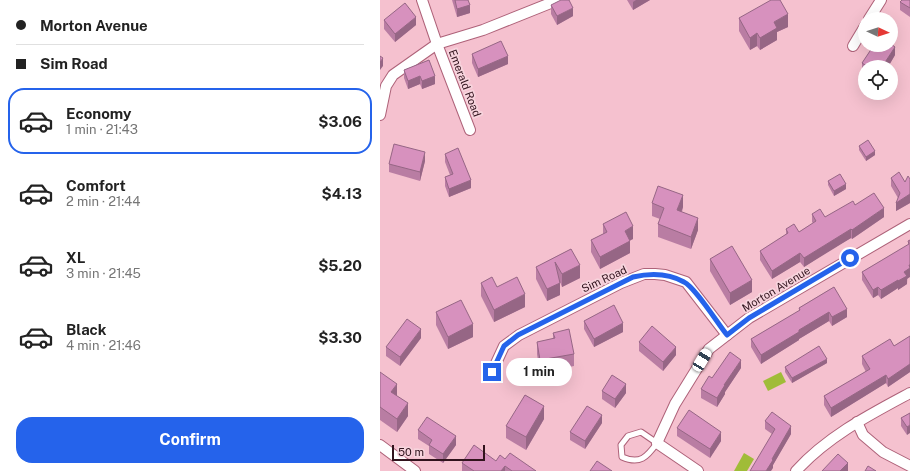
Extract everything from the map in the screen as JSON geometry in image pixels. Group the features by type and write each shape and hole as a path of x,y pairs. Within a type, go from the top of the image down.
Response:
{"street":[{"name":"Emerald Road","path":"422,0 470,130"},
{"path":"380,115 386,86 393,75 437,44 483,30 558,0"},
{"path":"874,12 881,0"},
{"path":"853,46 858,38"},
{"name":"Morton Avenue","path":"657,443 675,404 709,349 749,318 910,224"},
{"name":"Sim Road","path":"492,372 504,346 518,335 621,282 644,274 665,275 686,282 727,335"},
{"path":"796,471 810,456 857,422 910,393"},
{"path":"857,422 863,435 883,452 910,466"},
{"path":"657,443 698,471"},
{"path":"380,445 415,471"}],"lane":[{"path":"642,432 657,443 651,451 641,459 631,461 622,457 621,445 628,436 642,432"}],"shaded area":[{"path":"781,372 786,382 768,391 763,381"},
{"path":"744,453 754,459 747,471 734,471"}],"building":[{"path":"455,0 468,0 470,5 457,9"},
{"path":"561,0 569,0 573,8 557,16 551,5"},
{"path":"771,0 780,0 788,14 774,22 777,28 760,38 757,33 750,38 739,18"},
{"path":"902,0 910,0 910,8 900,2"},
{"path":"405,3 416,17 395,34 384,20"},
{"path":"501,41 508,56 478,69 472,54"},
{"path":"869,52 892,52 887,60 864,60"},
{"path":"429,60 435,76 422,81 420,76 408,81 404,70"},
{"path":"868,140 875,151 866,157 859,146"},
{"path":"394,144 425,152 420,172 389,164"},
{"path":"458,148 471,180 449,189 445,177 453,174 445,154"},
{"path":"899,172 905,182 908,176 910,179 910,194 896,203 900,193 891,178"},
{"path":"840,174 846,184 834,191 828,181"},
{"path":"658,186 683,195 677,210 698,218 691,237 658,224 664,208 652,203"},
{"path":"874,193 884,208 852,230 851,229 804,258 800,253 772,271 760,251 788,233 786,229 794,224 799,232 816,221 812,214 820,209 825,217 853,201 855,205"},
{"path":"626,212 633,226 625,231 630,241 600,257 591,240 607,232 603,224"},
{"path":"910,240 910,268 904,272 907,276 881,290 878,287 873,290 862,272 909,244 908,241"},
{"path":"732,246 752,280 730,293 710,259"},
{"path":"571,249 580,265 562,274 555,262 560,283 547,289 536,267"},
{"path":"492,277 497,287 517,277 525,294 494,310 481,283"},
{"path":"834,287 847,309 832,317 829,312 761,355 751,339 800,310 799,308"},
{"path":"461,300 473,324 448,337 436,312"},
{"path":"614,305 623,323 594,339 584,321"},
{"path":"407,319 421,329 400,357 386,347"},
{"path":"652,326 676,347 663,362 639,342"},
{"path":"569,329 574,354 540,360 537,342 555,338 553,333"},
{"path":"910,336 910,364 888,379 886,375 831,408 824,396 870,369 862,356 890,339 894,346"},
{"path":"819,346 827,359 792,378 785,367"},
{"path":"730,352 741,360 717,398 701,389 709,376 712,378"},
{"path":"380,372 397,384 391,392 408,403 397,419 380,407"},
{"path":"612,375 626,384 615,399 602,391"},
{"path":"525,395 544,406 526,437 506,426"},
{"path":"587,406 602,415 585,441 570,432"},
{"path":"689,410 721,432 710,449 677,428"},
{"path":"772,412 791,426 766,471 750,471 775,429 765,421"},
{"path":"910,413 910,425 907,427 901,418"},
{"path":"427,417 456,436 443,454 429,445 432,440 418,430"},
{"path":"474,445 496,461 500,455 505,459 510,453 536,471 512,471 505,466 501,471 474,471 462,463"},
{"path":"838,454 848,463 840,471 822,471"},
{"path":"597,461 612,471 590,471"},
{"path":"868,466 876,471 865,471"}],"route":[{"path":"492,372 504,346 518,335 633,277 644,274 655,274 665,275 686,282 727,335 749,318 850,258"}]}
